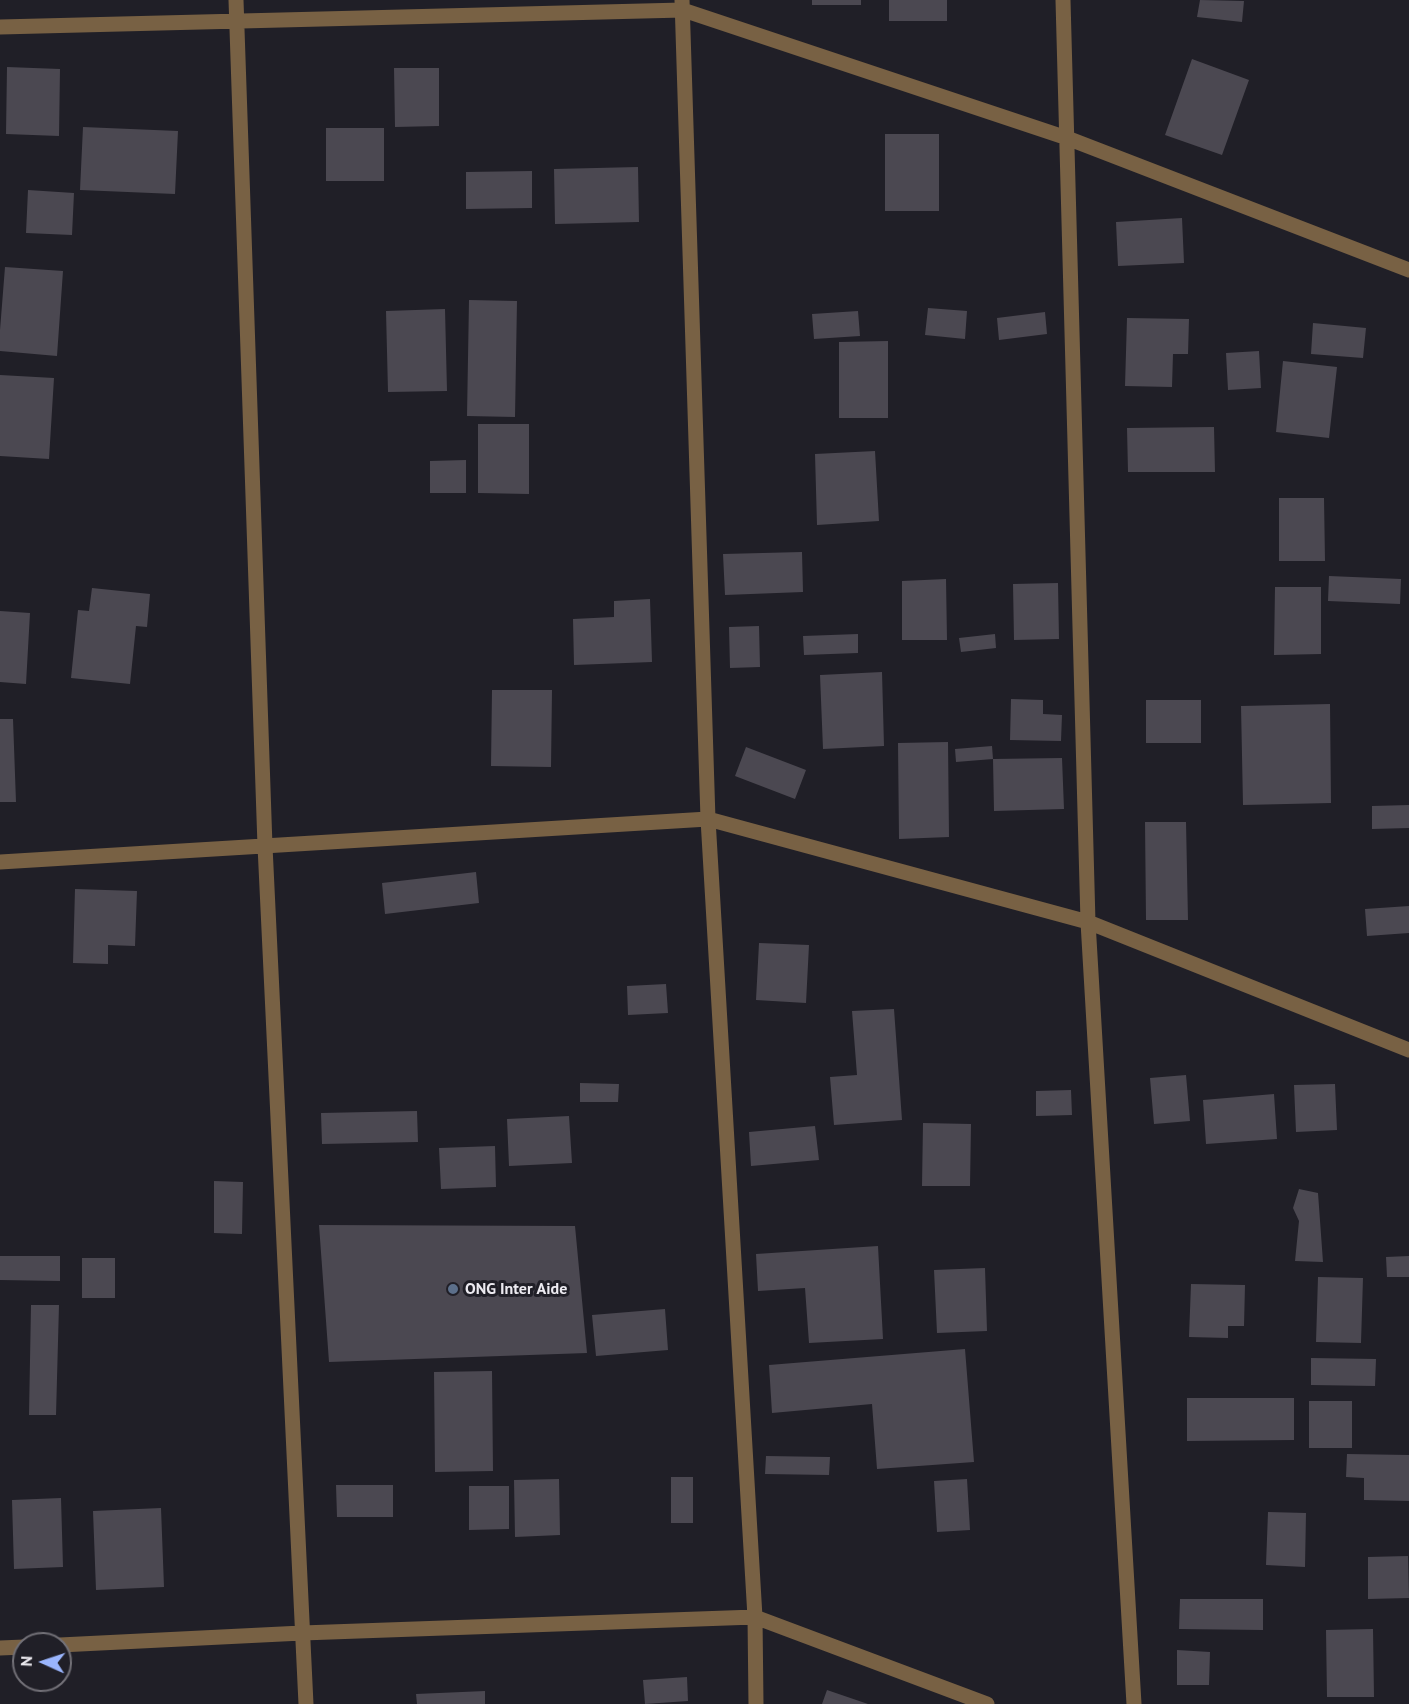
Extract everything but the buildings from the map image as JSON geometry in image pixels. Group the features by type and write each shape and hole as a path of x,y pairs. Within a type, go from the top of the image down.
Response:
{"street":[{"path":"236,0 265,846 306,1704"},
{"path":"1063,0 1088,922 1134,1704"},
{"path":"682,5 708,819 755,1617 756,1704"},
{"path":"0,27 237,22 682,5 1067,138 1409,270"},
{"path":"0,862 708,819 1088,922 1409,1050"},
{"path":"72,1644 302,1633 755,1617 987,1704"}],"place":[{"name":"ONG Inter Aide","path":"453,1289"}]}
